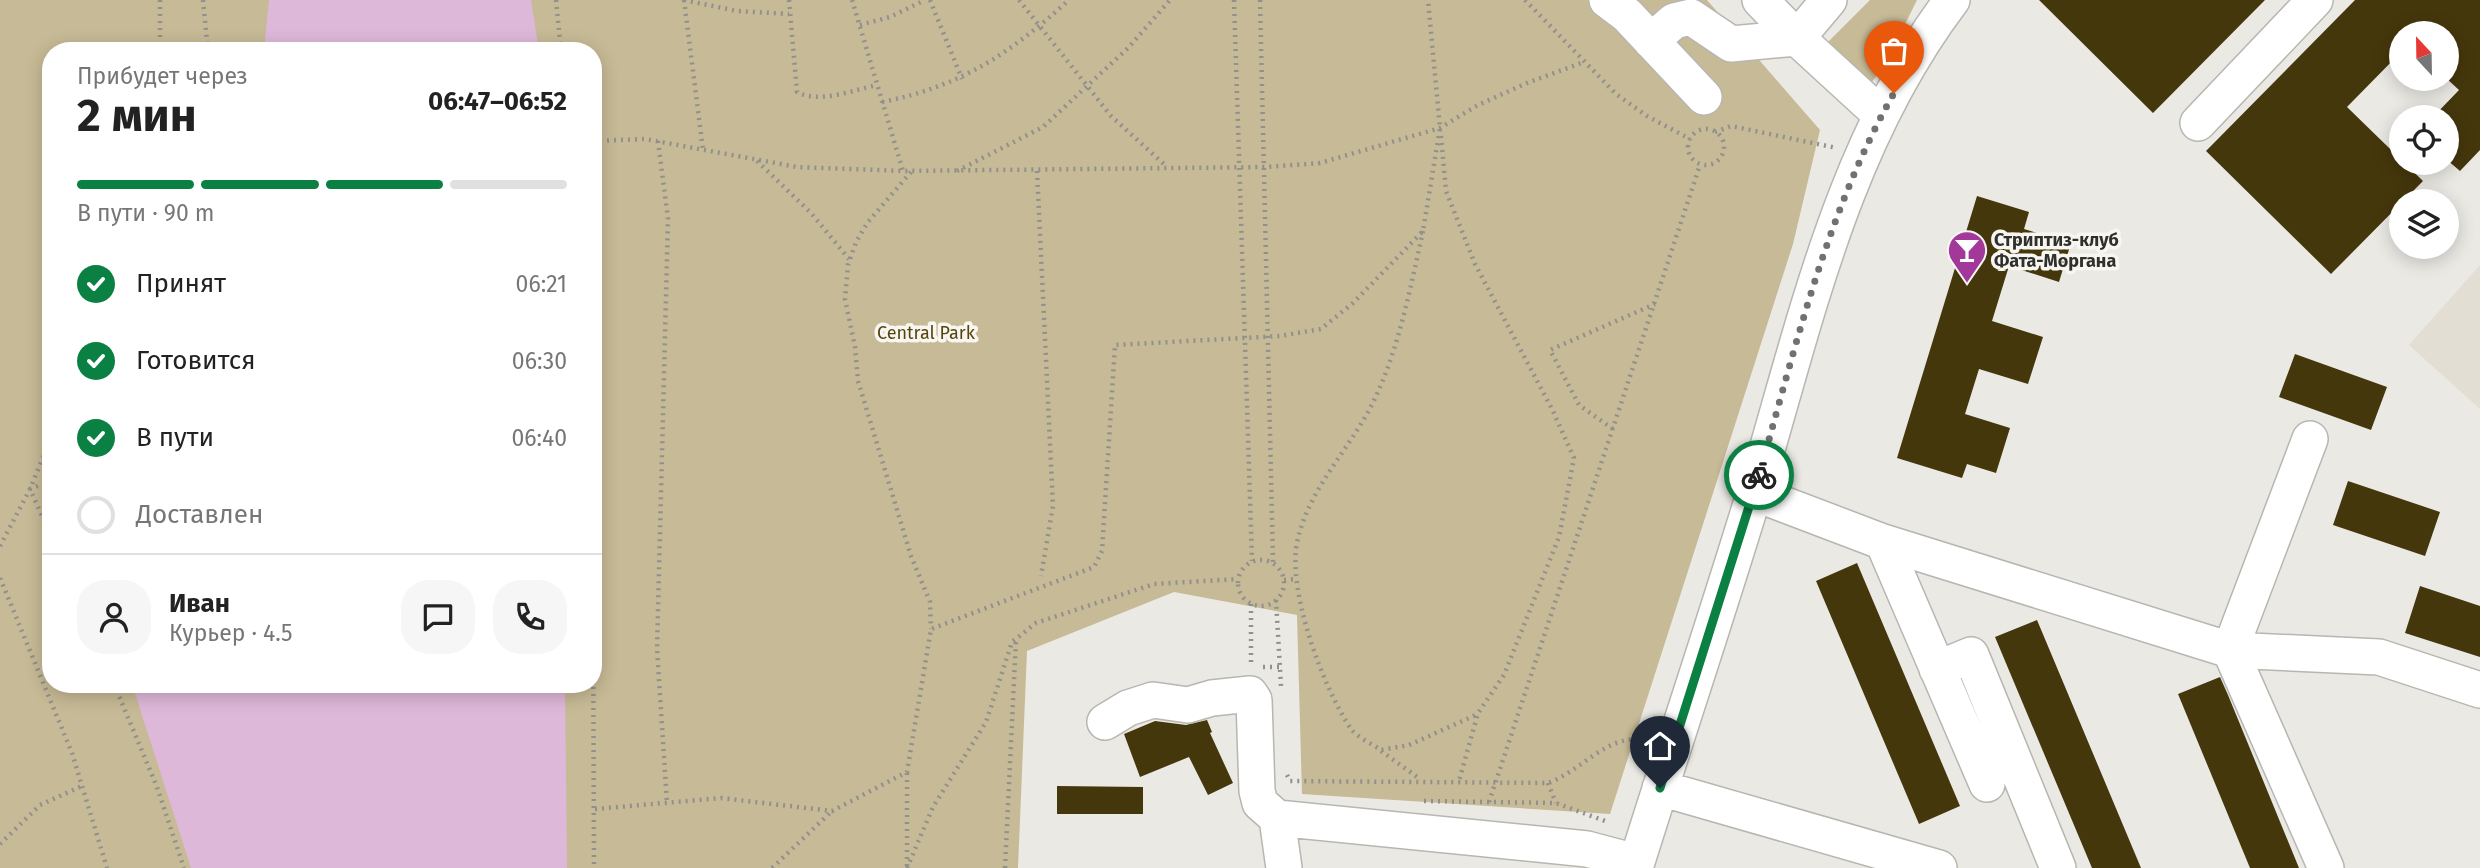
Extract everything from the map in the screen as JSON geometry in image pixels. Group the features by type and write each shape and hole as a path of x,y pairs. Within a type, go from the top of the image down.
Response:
{"street":[{"path":"1607,0 1651,41 1704,97"},
{"path":"1760,0 1881,115"},
{"path":"1651,41 1674,20 1691,17 1731,44 1797,38 1829,0"},
{"path":"1105,722 1128,708 1153,700 1188,705 1212,698 1250,694 1254,700 1256,790 1260,803 1277,818 1639,855 1754,493 1796,344 1832,233 1881,115 1931,27 1952,0"},
{"path":"2198,122 2315,0"},
{"path":"2310,439 2230,650 2326,868"},
{"path":"1754,493 1883,542 2230,650 2379,657 2480,691"},
{"path":"1883,542 1987,784"},
{"path":"1937,668 1972,655 2058,868"},
{"path":"1660,788 1939,868"},
{"path":"1277,818 1284,868"}],"path":[{"path":"160,0 160,42"},
{"path":"203,0 207,42"},
{"path":"556,0 560,42"},
{"path":"703,150 684,0 737,11 789,14"},
{"path":"789,0 797,92 805,97 822,96 877,85"},
{"path":"852,0 903,172"},
{"path":"860,25 890,17 928,0 962,79"},
{"path":"1019,0 1111,116 1166,166"},
{"path":"882,102 925,93 962,79 1040,27 1069,0"},
{"path":"956,172 1043,127 1128,48 1170,0"},
{"path":"1234,0 1252,561"},
{"path":"1260,0 1273,562 1284,580"},
{"path":"1428,0 1446,191 1475,264 1552,410 1574,458 1559,537 1504,675 1478,713 1459,781"},
{"path":"1525,0 1616,94 1690,139"},
{"path":"602,141 658,141 797,167 903,172 1166,166 1238,170 1320,163 1440,128 1515,88 1584,62"},
{"path":"1700,165 1688,151 1690,139 1703,129 1715,132 1731,126 1840,148"},
{"path":"1420,779 1352,731 1309,643 1298,579 1297,539 1317,492 1377,395 1408,300 1423,231 1440,128"},
{"path":"1700,165 1718,161 1724,153 1724,144 1715,132"},
{"path":"658,141 668,219 657,649 667,803"},
{"path":"757,161 811,213 850,260"},
{"path":"1489,802 1700,165"},
{"path":"907,868 907,772 931,629 930,602 911,556 858,381 855,347 845,299 850,260 868,222 912,171"},
{"path":"1037,171 1053,506 1041,576"},
{"path":"931,629 1094,567 1102,551 1115,345 1268,336 1321,329 1353,303 1423,231"},
{"path":"1613,429 1579,405 1550,350 1655,304"},
{"path":"0,546 42,460"},
{"path":"30,489 42,484"},
{"path":"30,489 42,516"},
{"path":"1273,562 1252,561 1241,570 1237,579 1242,597 1251,604 1262,606 1276,600"},
{"path":"0,578 42,680"},
{"path":"907,868 933,807 986,722 1009,648 1016,639 1036,623 1154,584 1237,579"},
{"path":"1284,580 1298,579"},
{"path":"1281,692 1276,600 1284,580"},
{"path":"1251,604 1251,667 1280,667"},
{"path":"1005,868 1016,639"},
{"path":"1260,667 1261,680"},
{"path":"47,693 72,753 107,868"},
{"path":"118,693 157,787 184,868"},
{"path":"594,693 594,868"},
{"path":"1381,750 1409,745 1478,713"},
{"path":"1285,771 1290,781 1420,779 1548,783 1564,777 1591,755 1611,744 1629,739 1646,739"},
{"path":"772,868 832,811 907,772"},
{"path":"1548,783 1556,803"},
{"path":"0,844 40,806 82,786"},
{"path":"595,809 720,798 832,811"},
{"path":"1423,801 1556,803 1639,855"}],"shaded area":[{"path":"269,0 531,0 538,42 265,42"},
{"path":"2480,265 2480,409 2409,345"},
{"path":"135,693 565,693 567,868 191,868"}],"green space":[{"name":"Central Park","path":"0,0 1707,0 1820,130 1793,244 1610,814 1302,794 1297,615 1174,592 1027,651 1018,868 0,868"},
{"path":"1870,0 1917,0 1884,67 1870,84 1815,55"}],"building":[{"path":"2039,0 2265,0 2153,113"},
{"path":"2355,0 2480,0 2480,150 2459,170 2459,105 2445,105 2459,91 2459,21 2389,21 2389,64 2347,107 2389,148 2389,175 2417,175 2423,181 2415,189 2389,189 2389,215 2331,274 2206,151"},
{"path":"1977,196 2029,212 2024,229 2071,243 2059,282 2009,266 1992,321 2043,337 2028,384 1979,369 1965,414 2010,428 1996,473 1967,464 1962,478 1897,458"},
{"path":"2295,354 2387,387 2371,430 2279,397"},
{"path":"2348,481 2440,512 2425,556 2333,525"},
{"path":"1857,563 1960,806 1919,824 1816,581"},
{"path":"2420,586 2480,606 2480,657 2405,633"},
{"path":"2037,620 2141,868 2092,868 1995,637"},
{"path":"2220,677 2299,868 2250,868 2178,694"},
{"path":"1207,720 1212,732 1210,733 1233,783 1208,795 1189,757 1140,777 1124,734 1155,721 1186,725"},
{"path":"1057,786 1143,787 1143,814 1057,814"}],"way so far":[{"path":"1759,475 1796,344 1832,233 1857,167 1894,93"}],"place":[{"name":"Стриптиз-клуб Фата-Моргана","path":"1967,284"}],"route":[{"path":"1660,788 1759,475"}]}
